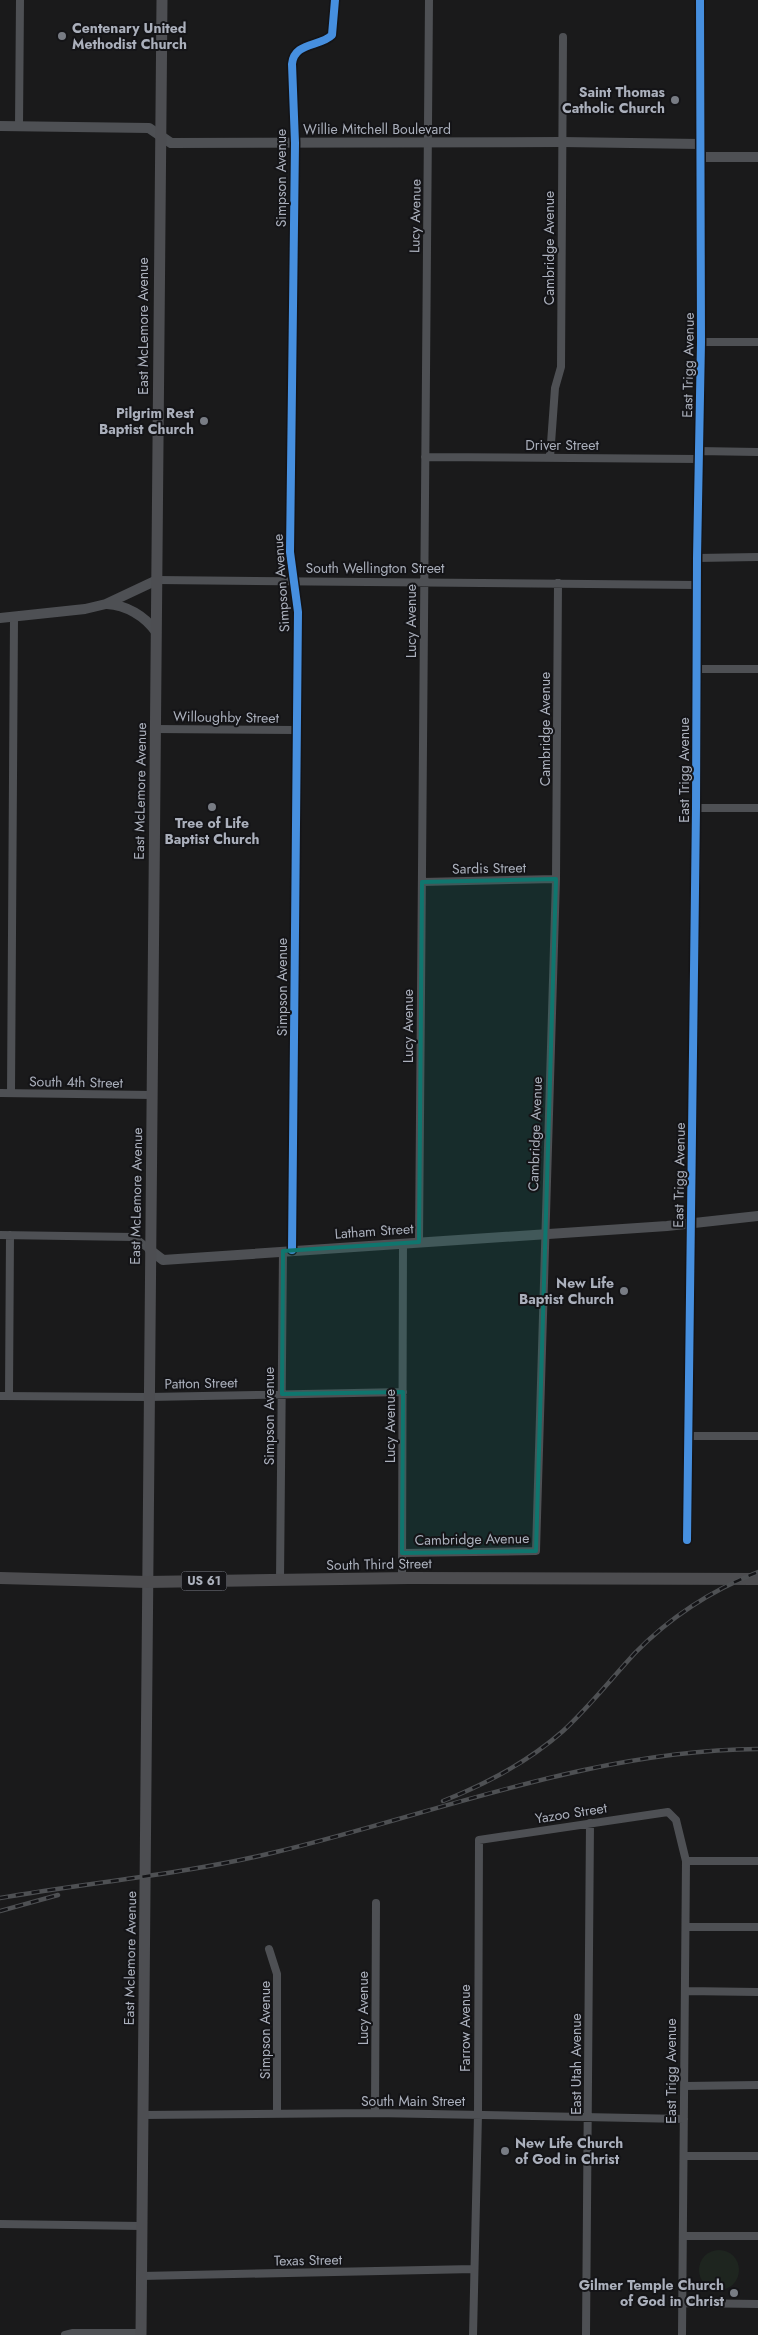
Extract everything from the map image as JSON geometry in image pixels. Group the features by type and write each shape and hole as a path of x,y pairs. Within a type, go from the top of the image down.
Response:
{"main road":[{"name":"East McLemore Avenue","path":"147,1582 157,580 159,135 162,0"},
{"name":"South Third Street","path":"0,1578 147,1582 405,1578 758,1579"},
{"name":"East Mclemore Avenue","path":"141,2334 147,1792 147,1582"}],"street":[{"path":"19,126 20,0"},
{"name":"Simpson Avenue","path":"280,1580 298,612 290,552 295,143 293,59 301,48 328,40 332,35 335,0"},
{"name":"Lucy Avenue","path":"419,1242 429,0"},
{"name":"East Trigg Avenue","path":"687,1540 696,808 698,455 701,342 700,0"},
{"name":"Cambridge Avenue","path":"550,457 555,388 561,367 564,37"},
{"name":"Willie Mitchell Boulevard","path":"0,126 149,128 171,143 562,142 700,144"},
{"path":"700,157 758,157"},
{"path":"701,342 758,342"},
{"name":"Driver Street","path":"425,457 698,455 758,452"},
{"path":"697,558 758,557"},
{"name":"South Wellington Street","path":"0,618 76,612 106,604 157,580 697,585"},
{"name":"Cambridge Avenue","path":"402,1552 536,1551 556,879 558,584"},
{"path":"106,604 116,605 134,612 148,621 156,632"},
{"path":"11,1093 14,618"},
{"path":"697,669 758,669"},
{"name":"Willoughby Street","path":"155,728 296,730"},
{"path":"696,808 758,808"},
{"name":"Sardis Street","path":"422,882 556,879"},
{"name":"South 4th Street","path":"0,1093 152,1095"},
{"name":"Latham Street","path":"0,1235 134,1237 163,1260 287,1250 691,1224 758,1216"},
{"path":"9,1396 10,1235"},
{"name":"Lucy Avenue","path":"403,1243 402,1552 405,1578"},
{"name":"Patton Street","path":"0,1396 149,1397 403,1392"},
{"path":"689,1436 758,1436"},
{"name":"East Trigg Avenue","path":"668,1812 676,1820 686,1861 682,2335"},
{"name":"Yazoo Street","path":"479,1840 590,1822 668,1812"},
{"name":"East Utah Avenue","path":"586,2335 590,1822"},
{"name":"Farrow Avenue","path":"473,2335 478,2114 479,1840"},
{"path":"686,1861 758,1861"},
{"name":"Lucy Avenue","path":"375,2113 376,1903"},
{"path":"686,1926 758,1927"},
{"name":"Simpson Avenue","path":"269,1949 277,1974 277,2113"},
{"path":"685,1991 758,1992"},
{"path":"684,2086 758,2085"},
{"name":"South Main Street","path":"142,2114 375,2113 684,2119"},
{"path":"684,2156 758,2156"},
{"path":"0,2224 142,2226"},
{"path":"683,2236 758,2236"},
{"name":"Texas Street","path":"141,2276 474,2269"},
{"path":"683,2303 758,2304"},
{"path":"65,2335 73,2333 141,2334"}],"highlighted area":[{"path":"556,879 536,1551 402,1553 403,1392 282,1394 283,1251 419,1242 422,882"}],"shaded area":[{"path":"719,2250 733,2256 739,2270 733,2284 719,2290 705,2284 699,2270 705,2256"}],"railway":[{"path":"443,1801 491,1780 536,1753 573,1722 635,1653 677,1616 724,1587 758,1572"},
{"path":"0,1898 242,1860 335,1837 514,1787 635,1760 696,1752 758,1749"},
{"path":"0,1911 58,1895"}],"cycle path":[{"path":"292,1250 298,612 290,552 295,143 292,64 297,52 302,48 327,39 332,35 335,0"},
{"path":"687,1540 701,342 700,0"}],"place":[{"name":"Centenary United Methodist Church","path":"62,36"},
{"name":"Saint Thomas Catholic Church","path":"675,100"},
{"name":"Pilgrim Rest Baptist Church","path":"204,421"},
{"name":"Tree of Life Baptist Church","path":"212,807"},
{"name":"New Life Baptist Church","path":"624,1291"},
{"name":"New Life Church of God in Christ","path":"505,2151"},
{"name":"Gilmer Temple Church of God in Christ","path":"734,2293"}]}
